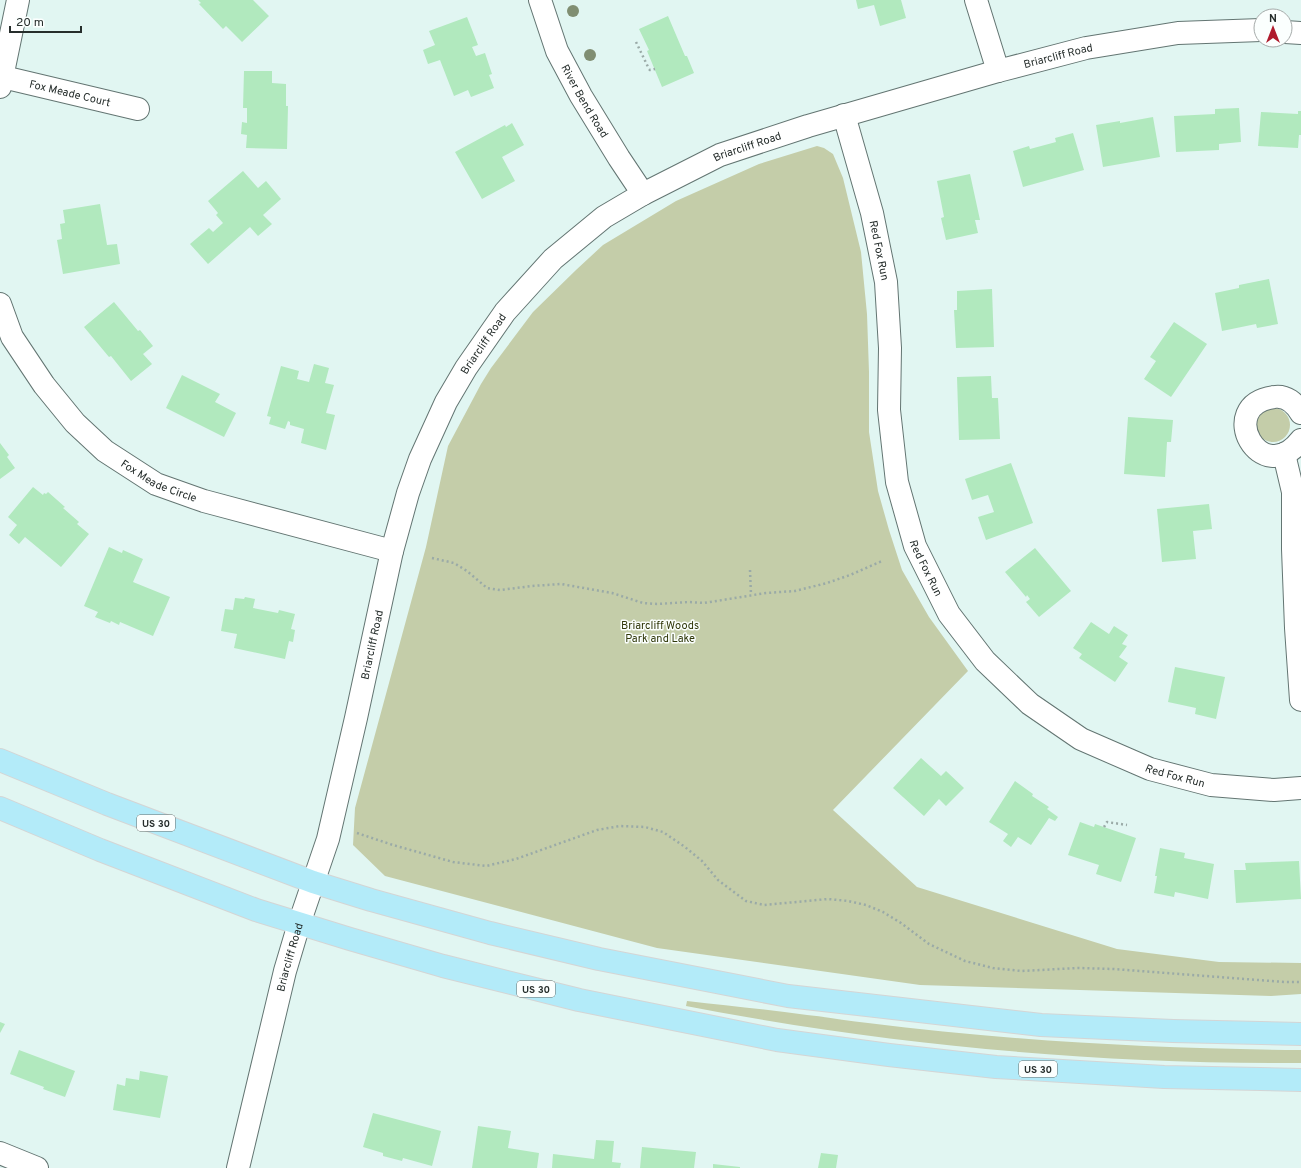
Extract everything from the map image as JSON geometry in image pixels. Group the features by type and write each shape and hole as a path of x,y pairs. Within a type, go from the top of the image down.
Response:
{"main road":[{"name":"US 30","path":"0,760 107,804 313,882 366,899 483,931 583,955 788,996 1040,1025 1173,1031 1301,1034"},
{"name":"US 30","path":"0,808 115,855 244,905 298,924 442,966 571,998 777,1040 889,1055 996,1067 1164,1077 1301,1080"}],"street":[{"path":"1,82 18,0"},
{"name":"River Bend Road","path":"540,0 557,51 588,108 643,194"},
{"path":"976,0 998,71"},
{"name":"Briarcliff Road","path":"238,1168 285,971 298,924 330,832 392,551 408,493 433,429 446,402 466,368 505,312 553,259 604,217 643,194 720,155 808,126 998,71 1086,48 1178,33 1253,30"},
{"name":"Fox Meade Court","path":"1,82 138,109"},
{"name":"Red Fox Run","path":"844,116 872,213 886,282 890,348 889,410 896,482 915,546 949,614 985,661 1030,704 1081,739 1150,769 1211,785 1274,790 1301,788"},
{"name":"Fox Meade Circle","path":"0,304 12,337 44,385 75,423 105,451 156,484 204,502 392,551"},
{"path":"1301,413 1288,399 1277,396 1266,398 1255,403 1248,412 1245,423 1246,435 1252,445 1261,452 1272,456 1284,454 1294,448 1301,440"},
{"path":"1284,454 1293,492 1295,620 1301,700"},
{"path":"0,1153 37,1168"}],"path":[{"path":"636,42 649,69 654,69"},
{"path":"432,558 454,563 467,571 487,588 500,590 561,584 612,593 643,602 658,604 689,602 704,603 766,593 795,591 810,588 850,575 882,561"},
{"path":"750,570 751,595"},
{"path":"1104,827 1107,822 1127,825"},
{"path":"357,833 453,862 486,866 516,859 597,830 620,826 645,827 662,832 685,847 702,861 718,880 746,901 764,904 828,899 848,900 866,904 884,912 929,944 964,961 993,968 1021,971 1079,968 1113,969 1301,982"}],"green space":[{"name":"Briarcliff Woods Park and Lake","path":"817,146 824,148 833,154 843,178 861,252 867,314 869,432 878,491 889,530 902,570 929,617 968,671 833,810 917,887 1117,949 1219,962 1301,963 1301,994 1271,996 920,985 657,948 385,876 353,845 355,808 426,547 448,446 491,368 533,312 603,245 676,201 759,164"},
{"path":"1273,408 1285,413 1290,425 1285,437 1273,442 1261,437 1256,425 1261,413"},
{"path":"687,1001 976,1035 1139,1046 1301,1050 1301,1063 1146,1060 992,1050 839,1032 762,1020 686,1006"}],"building":[{"path":"198,0 253,0 269,16 242,42 226,26 223,29 199,4 201,3"},
{"path":"856,0 901,0 906,18 880,26 874,5 858,9"},
{"path":"668,16 694,73 662,87 647,51 649,50 639,29"},
{"path":"467,17 478,45 472,47 476,56 485,53 492,74 489,75 494,88 471,97 468,90 454,96 440,60 428,64 423,50 435,45 429,31"},
{"path":"244,71 272,71 272,83 286,84 286,106 288,106 287,149 246,148 247,135 241,134 242,122 247,123 247,108 243,108"},
{"path":"1239,108 1241,142 1219,144 1219,150 1176,152 1174,116 1215,114 1215,109"},
{"path":"1298,111 1301,111 1301,135 1299,135 1298,148 1258,146 1261,112 1298,114"},
{"path":"1153,117 1160,157 1103,167 1096,125 1120,121 1120,123"},
{"path":"512,123 524,145 502,157 515,181 482,199 455,152 505,125 506,127"},
{"path":"1073,133 1084,170 1023,187 1013,151 1029,146 1030,149 1056,142 1055,138"},
{"path":"243,171 258,188 266,181 281,199 263,215 272,224 258,236 250,227 208,264 190,244 209,228 213,232 223,223 216,215 218,213 208,201"},
{"path":"970,174 980,220 975,220 978,233 946,240 941,218 944,217 937,181"},
{"path":"100,204 107,245 117,244 120,264 63,274 57,240 62,239 60,224 65,223 63,210"},
{"path":"1269,279 1278,324 1257,328 1256,324 1222,331 1215,293 1239,288 1239,285"},
{"path":"992,289 994,347 956,348 954,310 957,310 957,291"},
{"path":"114,302 138,331 140,330 153,346 143,354 152,364 131,381 111,356 109,357 84,327"},
{"path":"1174,322 1207,344 1171,397 1144,379 1156,361 1150,357"},
{"path":"314,364 329,368 325,383 334,385 326,413 335,415 326,450 301,443 304,429 290,425 290,422 288,421 285,429 269,424 271,417 267,416 281,366 299,371 297,379 309,382"},
{"path":"182,375 220,394 215,402 236,413 224,437 166,408"},
{"path":"991,376 992,398 998,398 1000,439 959,440 957,377"},
{"path":"1128,417 1173,420 1171,442 1167,442 1165,477 1124,474"},
{"path":"0,443 9,455 7,457 15,468 0,479"},
{"path":"1011,463 1033,523 986,540 978,517 994,512 988,495 972,500 965,479"},
{"path":"33,487 43,495 44,493 46,494 48,492 65,507 63,508 79,522 77,524 89,534 61,567 25,537 19,544 9,535 17,525 8,517"},
{"path":"1209,504 1212,529 1193,531 1196,559 1162,562 1157,509"},
{"path":"109,547 122,553 123,550 143,559 133,582 170,597 153,636 120,622 119,625 111,621 110,623 95,617 98,612 84,606"},
{"path":"1035,548 1071,591 1039,617 1026,602 1030,599 1027,595 1026,597 1005,572"},
{"path":"245,597 255,599 253,608 278,613 279,610 295,614 291,629 295,630 293,642 289,641 285,659 234,648 237,634 221,631 225,609 233,610 235,598 244,599"},
{"path":"1091,622 1109,634 1114,626 1128,635 1122,644 1127,646 1119,657 1128,663 1115,682 1079,658 1082,654 1073,648"},
{"path":"1175,667 1225,677 1216,719 1195,714 1196,708 1168,702"},
{"path":"921,758 941,776 946,771 964,788 946,806 939,799 924,816 893,788"},
{"path":"1015,781 1033,794 1032,796 1049,807 1047,809 1058,817 1055,821 1049,818 1031,845 1018,837 1011,847 1003,841 1008,834 989,822"},
{"path":"1080,822 1094,827 1095,824 1136,838 1121,882 1096,874 1099,865 1068,855"},
{"path":"1160,848 1185,853 1184,858 1214,864 1208,899 1175,892 1174,897 1154,893 1157,876 1155,876"},
{"path":"1299,861 1301,899 1236,903 1234,870 1246,870 1245,863"},
{"path":"0,1022 5,1024 0,1033"},
{"path":"19,1050 75,1071 65,1097 10,1074"},
{"path":"140,1071 168,1076 160,1118 113,1110 117,1084 125,1086 126,1078 139,1080"},
{"path":"373,1113 441,1131 432,1166 403,1158 402,1161 383,1156 383,1153 363,1147"},
{"path":"478,1126 511,1131 508,1148 539,1153 537,1168 472,1168"},
{"path":"596,1140 614,1141 612,1162 621,1163 620,1168 552,1168 553,1154 594,1159"},
{"path":"642,1147 696,1152 694,1168 640,1168"},
{"path":"821,1153 838,1155 836,1168 818,1168"},
{"path":"713,1164 740,1167 740,1168 713,1168"}]}
